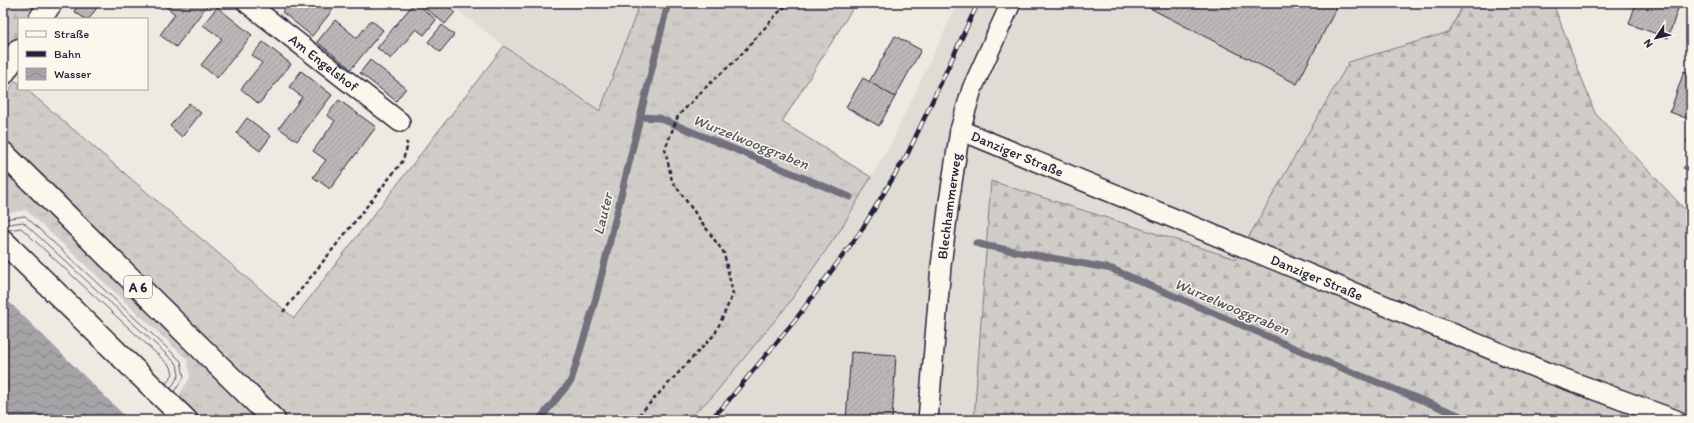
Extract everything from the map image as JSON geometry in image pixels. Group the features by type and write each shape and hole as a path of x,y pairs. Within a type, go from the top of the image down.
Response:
{"main road":[{"path":"41,18 51,3"},
{"path":"3,74 18,52"},
{"name":"A 6","path":"3,153 274,420"},
{"path":"3,241 186,420"}],"street":[{"name":"Am Engelshof","path":"247,3 400,122"},
{"name":"Blechhammerweg","path":"928,420 948,202 960,130 972,89 1011,3"},
{"name":"Danziger Straße","path":"960,130 1546,372 1676,420"}],"path":[{"path":"634,420 715,334 733,294 724,253 672,181 665,149 678,116 705,88 739,57 777,14 789,3"},
{"path":"282,312 402,162 408,145 400,122"}],"shaded area":[{"path":"449,3 640,3 600,111 504,46"},
{"path":"958,3 1464,3 1449,32 1349,62 1236,259 992,181 974,420 686,420 712,397 786,307 841,229 892,141"}],"green space":[{"path":"3,3 41,3 31,18 18,18 18,36 3,59"},
{"path":"640,3 856,3 782,122 871,177 841,229 786,307 712,397 686,420 3,420 3,98 16,81 18,82 18,90 27,90 294,318 504,46 600,111"},
{"path":"1464,3 1553,3 1595,113 1691,216 1691,420 974,420 991,181 1236,259 1349,62 1449,32"}],"water":[{"path":"3,216 161,420 10,420 3,415"}],"pier":[{"path":"26,210 187,359 190,378 163,420 129,420 3,296 3,214"}],"building":[{"path":"80,3 100,3 90,18 84,18 74,11"},
{"path":"161,3 209,3 176,47 160,35 175,14"},
{"path":"289,3 338,3 312,36 282,12"},
{"path":"414,3 416,3 436,20 424,35 416,29 391,59 377,48"},
{"path":"419,3 443,3 455,12 445,24"},
{"path":"1140,3 1339,3 1297,84"},
{"path":"1636,3 1680,3 1668,38 1629,24"},
{"path":"217,7 252,35 217,78 201,65 222,39 203,25"},
{"path":"335,20 357,38 371,20 383,30 351,69 317,42"},
{"path":"442,25 454,35 440,52 428,42"},
{"path":"895,36 921,50 895,97 869,82"},
{"path":"263,42 291,64 259,104 241,89 262,63 252,55"},
{"path":"370,60 406,88 396,101 360,73"},
{"path":"301,71 332,95 297,141 279,128 302,97 289,87"},
{"path":"1684,71 1691,74 1691,120 1670,112"},
{"path":"863,78 895,97 879,126 846,107"},
{"path":"339,100 376,127 330,189 313,177 326,160 313,151 335,121 327,115"},
{"path":"189,103 201,113 182,137 170,126"},
{"path":"247,118 271,136 260,151 236,133"},
{"path":"1691,136 1691,146 1686,141"},
{"path":"1691,160 1691,170 1683,168"},
{"path":"851,352 896,355 892,420 846,420"}],"waterway":[{"name":"Lauter","path":"539,420 571,381 596,298 668,3"},
{"name":"Wurzelwooggraben","path":"640,117 659,118 850,197"},
{"name":"Wurzelwooggraben","path":"976,243 1112,269 1322,360 1471,420"}],"railway":[{"path":"709,420 723,407 796,319 861,231 908,153 978,3"}]}
